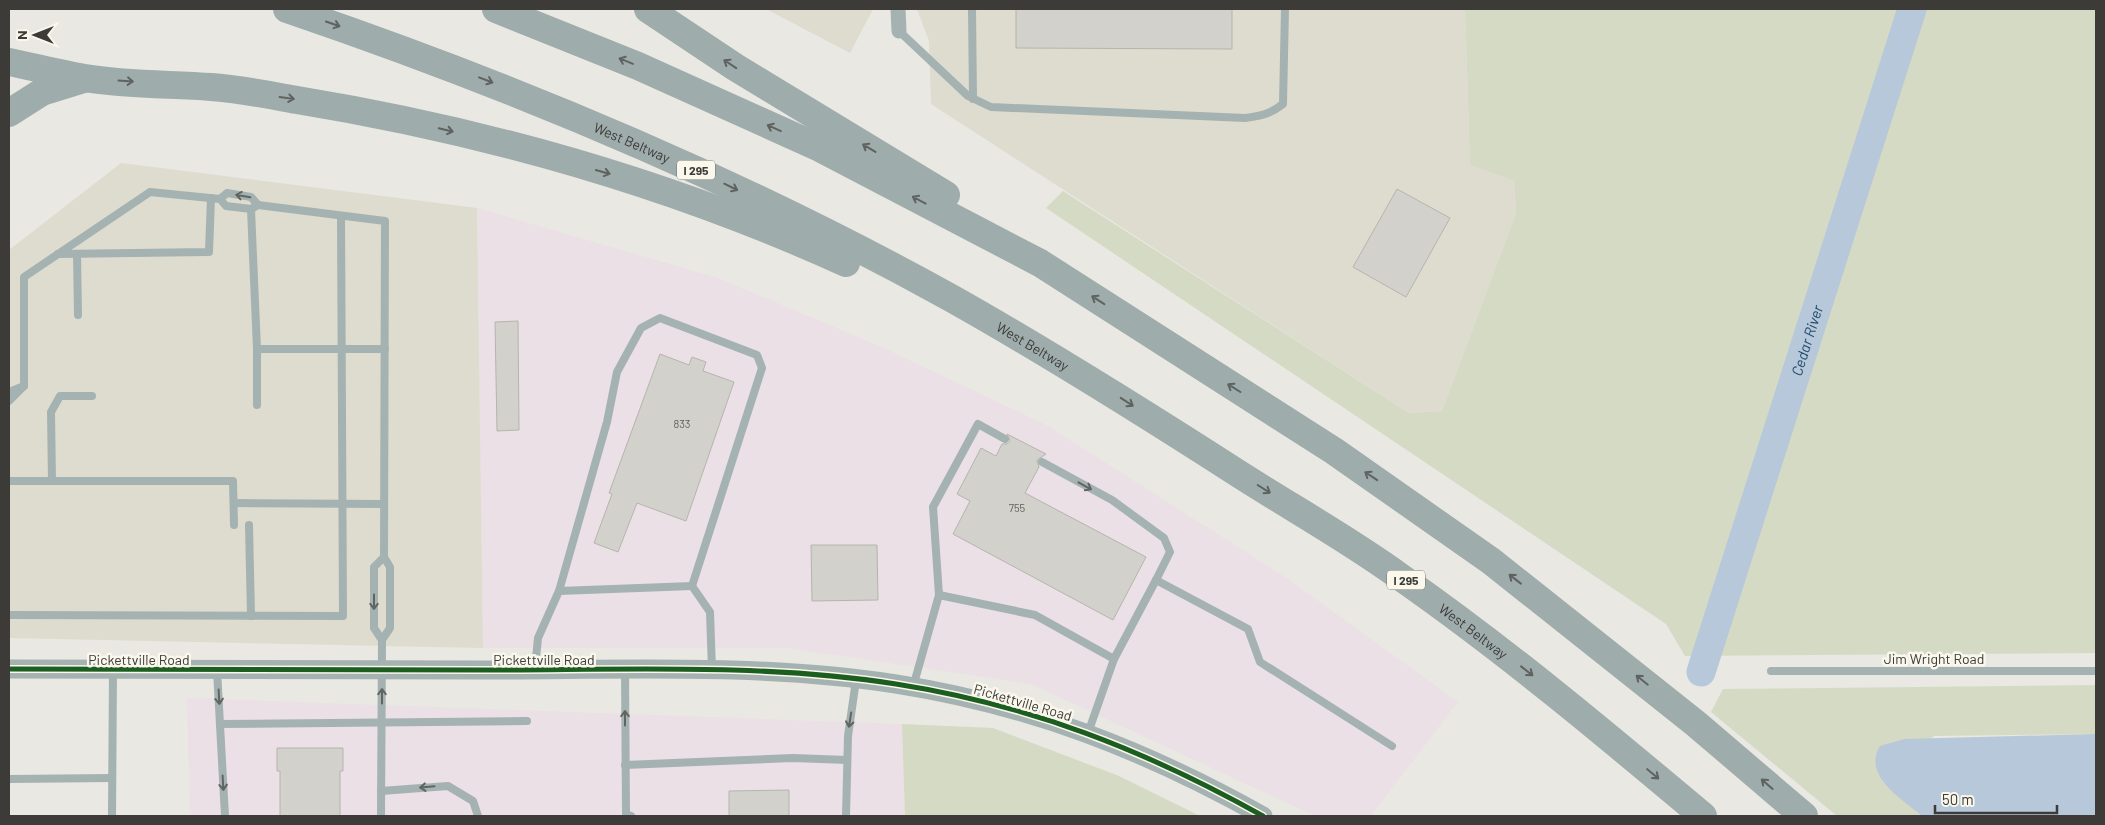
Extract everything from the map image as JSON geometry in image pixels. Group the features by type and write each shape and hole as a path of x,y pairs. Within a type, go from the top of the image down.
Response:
{"highway":[{"name":"West Beltway","path":"287,9 386,42 527,96 711,177 833,236 949,297 1086,376 1397,574 1492,643 1586,716 1703,816"},
{"path":"496,9 638,66 820,148 1040,263"},
{"path":"648,9 735,67 956,201 1040,263 1341,456 1484,555 1680,711 1804,816"},
{"path":"9,62 87,78 215,88 370,113 532,151 658,188 788,236 897,286 984,334 1086,376"},
{"path":"9,113 42,92 87,78"}],"street":[{"path":"898,9 898,31"},
{"name":"Pickettville Road","path":"9,669 754,670 856,680 913,687 992,704 1088,733 1200,781 1263,816"}],"lane":[{"path":"972,9 973,99"},
{"path":"898,31 973,99 991,107 1039,111 1245,118 1262,116 1273,112 1283,104 1285,9"},
{"path":"9,401 24,386 24,277 150,192 220,199 226,206 254,207 386,221 384,557 390,567 390,628 382,640"},
{"path":"220,199 227,193 251,197 254,207 257,405"},
{"path":"58,254 209,252 211,198"},
{"path":"9,616 344,616 341,216"},
{"path":"77,254 78,315"},
{"path":"535,670 538,638 558,591 607,422 617,372 641,328 660,318 756,355 762,368 692,586"},
{"path":"257,350 385,349"},
{"path":"9,392 24,386"},
{"path":"52,481 51,412 60,396 92,396"},
{"path":"913,687 939,594 933,507 978,424 1005,439"},
{"path":"1042,462 1112,500 1164,538 1170,552 1114,659 1088,733"},
{"path":"9,481 234,481 234,526"},
{"path":"234,503 384,504"},
{"path":"250,526 250,616"},
{"path":"381,816 382,640 374,628 374,567 384,557"},
{"path":"1156,580 1248,629 1260,662 1392,746"},
{"path":"558,591 692,586"},
{"path":"692,586 710,612 712,670"},
{"path":"939,594 1035,615 1114,659"},
{"path":"112,816 113,670"},
{"path":"217,670 225,816"},
{"path":"625,670 626,814 631,816"},
{"name":"Jim Wright Road","path":"1771,671 2096,670"},
{"path":"846,816 848,736 856,680"},
{"path":"220,724 527,721"},
{"path":"625,765 793,758 847,760"},
{"path":"9,779 112,778"},
{"path":"381,791 448,786 473,801 478,816"}],"shaded area":[{"path":"766,9 873,9 850,53"},
{"path":"917,9 1465,9 1470,165 1514,181 1516,213 1442,411 1409,413 931,104 929,41"},
{"path":"121,163 477,208 483,648 9,638 9,250"},
{"path":"477,208 718,278 886,349 1048,426 1288,579 1458,702 1371,816 1315,816 1031,684 787,648 483,648"},
{"path":"187,698 902,724 905,816 190,816"}],"green space":[{"path":"1465,9 2096,9 2096,653 1685,656 1666,624 1046,208 1063,191 1409,413 1442,411 1516,213 1514,181 1470,165"},
{"path":"2096,685 2096,734 1934,736 1882,781 1922,816 1837,816 1711,712 1723,689"},
{"path":"902,724 993,728 1119,776 1200,816 905,816"}],"water":[{"path":"2096,734 2096,816 1922,816 1887,786 1880,777 1876,767 1876,757 1880,746 1905,739"}],"building":[{"path":"1016,9 1232,9 1232,49 1016,48"},
{"path":"1397,189 1450,218 1406,297 1353,267"},
{"path":"518,321 519,430 497,431 495,322"},
{"path":"660,354 689,365 692,357 706,362 703,371 734,382 686,521 637,503 618,552 594,543 612,494 609,493"},
{"path":"1007,434 1046,454 1037,460 1039,467 1025,493 1146,557 1113,620 953,534 970,501 957,494 981,448 996,456 1002,444 1007,444 1010,441"},
{"path":"811,545 877,545 878,600 812,601"},
{"path":"277,748 343,748 343,771 340,771 340,816 280,816 280,771 277,771"},
{"path":"789,790 789,816 729,816 729,791"}],"waterway":[{"name":"Cedar River","path":"1701,672 1912,9"}],"cycle path":[{"path":"9,669 691,669 743,670 846,677 896,684 993,704 1086,733 1175,770 1263,816"}]}
